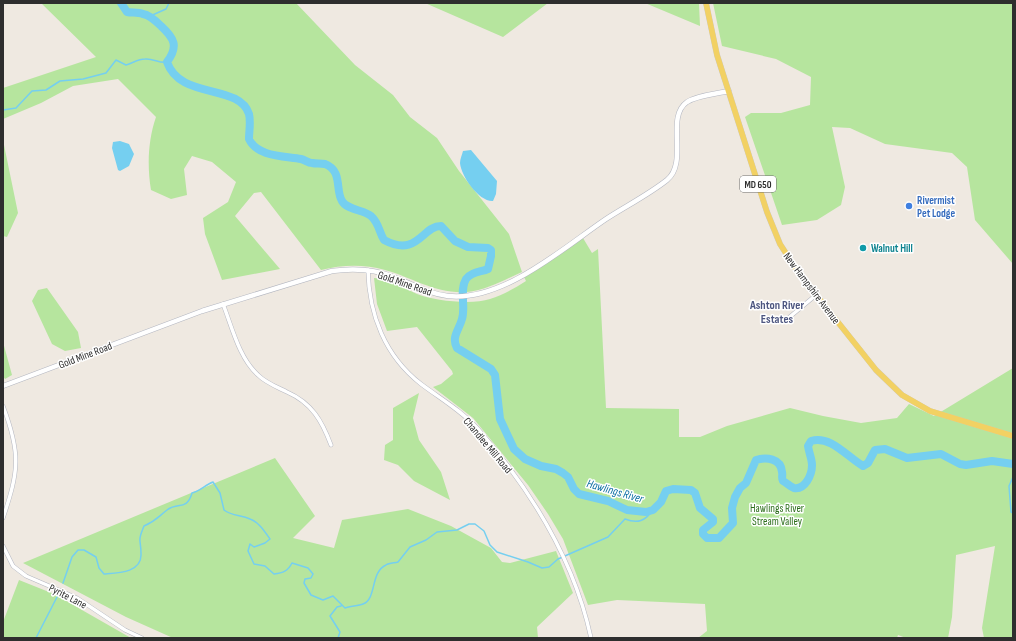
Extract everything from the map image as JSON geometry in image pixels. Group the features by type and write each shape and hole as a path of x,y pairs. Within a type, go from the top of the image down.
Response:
{"main road":[{"name":"New Hampshire Avenue","path":"706,3 713,42 773,228 788,257 816,295 879,373 909,400 939,414 1013,436"}],"street":[{"name":"Gold Mine Road","path":"3,386 223,304 332,271 353,269 368,270 394,277 433,293 455,296 467,296 491,290 522,275 673,175 676,167 678,120 682,108 692,100 729,91"},
{"name":"Chandlee Mill Road","path":"368,270 369,292 374,315 382,336 392,353 416,380 460,412 481,432 536,506 565,560 579,596 591,638"},
{"path":"786,320 816,295"},
{"path":"223,304 241,349 252,369 268,383 296,396 309,406 321,420 331,445"},
{"path":"3,406 15,444 17,464 15,481 3,518"},
{"name":"Pyrite Lane","path":"3,546 14,566 26,576 77,598 124,630 142,638"}],"green space":[{"path":"41,3 296,3 355,65 393,95 410,117 437,138 459,171 509,234 522,272 482,289 467,292 455,292 445,291 425,285 396,273 377,268 353,266 321,270 261,192 254,193 235,216 280,269 222,280 205,234 203,218 228,202 236,182 212,162 192,156 184,169 187,195 171,199 151,190 149,153 151,135 156,117 118,79 73,86 41,103 3,119 3,88 96,57"},
{"path":"425,3 548,3 503,37"},
{"path":"645,3 699,3 700,26"},
{"path":"713,3 1013,3 1013,264 975,220 967,167 952,153 885,144 850,128 832,127 845,187 841,205 817,220 782,225 745,117 751,113 781,113 810,105 811,77 776,59 722,46"},
{"path":"3,140 18,213 7,237 3,236"},
{"name":"Hawlings River Stream Valley","path":"583,238 592,253 598,249 606,408 679,409 679,437 700,437 727,426 790,408 861,423 897,418 909,404 934,416 1013,368 1013,638 984,638 982,628 995,546 956,555 952,617 948,638 906,638 898,635 897,638 698,638 707,631 705,604 617,600 588,605 563,539 528,485 473,418 433,387 441,384 453,374 452,371 417,327 387,331 377,304 374,278 391,281 417,294 433,299 464,302 482,301 500,295 522,284 526,281 524,277"},
{"path":"47,288 78,332 81,348 65,351 52,344 32,301 38,290"},
{"path":"3,342 12,375 5,379 3,376"},
{"path":"419,393 413,418 419,440 441,472 450,500 414,481 398,465 384,460 385,445 393,440 393,408"},
{"path":"275,458 315,516 293,538 334,548 342,520 408,509 451,526 491,548 502,562 510,563 556,551 573,593 537,627 538,638 173,638 126,617 23,563"},
{"path":"19,580 54,594 131,638 3,638 3,622"}],"water":[{"path":"120,141 129,144 134,154 129,166 120,171 118,170 112,148 113,142"},
{"path":"471,150 497,181 496,194 493,201 482,197 477,193 464,175 460,163 461,157 463,151"}],"waterway":[{"name":"Hawlings River","path":"121,3 127,12 139,13 152,18 172,38 174,47 167,62 174,74 184,82 234,98 243,104 250,117 249,139 258,149 272,155 301,159 311,163 325,164 331,167 336,176 340,197 344,204 371,216 376,222 384,240 395,245 405,245 418,240 434,227 441,226 455,241 468,247 488,248 491,250 488,269 471,275 466,279 464,284 463,314 455,337 455,344 457,348 491,369 495,375 500,419 514,449 525,459 541,466 556,469 563,473 568,477 574,489 579,494 608,501 627,510 646,512 653,510 661,502 666,491 673,489 691,490 695,493 700,508 713,519 713,522 703,530 703,534 707,538 719,538 733,523 732,508 735,497 740,488 746,483 756,460 768,459 776,461 781,467 783,481 794,488 801,487 807,481 812,469 808,446 811,441 818,440 832,444 863,466 868,463 875,450 885,449 907,458 941,454 960,464 966,465 992,461 1013,464"},
{"path":"148,17 166,9 169,3"},
{"path":"3,110 16,108 32,91 46,90 60,81 83,79 106,73 116,60 126,65 142,59 167,62"},
{"path":"1013,477 1009,486 1011,512 1013,513"},
{"path":"63,583 72,557 78,550 84,550 96,557 99,568 104,574 128,571 133,568 140,560 140,538 144,526 154,521 167,510 185,504 190,499 192,493 213,482 220,493 224,510 253,520 262,528 270,539 265,543 254,547 250,544 248,551 254,564 265,566 274,574 285,571 292,563 308,568 313,574 311,578 305,579 304,583 311,595 323,600 333,596 345,608 361,605 367,601 370,597 375,579 381,568 387,564 398,562 410,547 426,540 437,532 457,530 469,524 475,524 484,531 490,545 497,552 542,568 549,567 558,559 608,537 625,519 634,521 641,520 647,517 653,510"},
{"path":"36,638 57,597"},
{"path":"338,638 340,632 330,616 337,607 341,606"}],"place":[{"name":"Rivermist Pet Lodge","path":"909,206"},
{"name":"Walnut Hill","path":"863,248"}],"district":[{"name":"Ashton River Estates","path":"777,312"}]}
